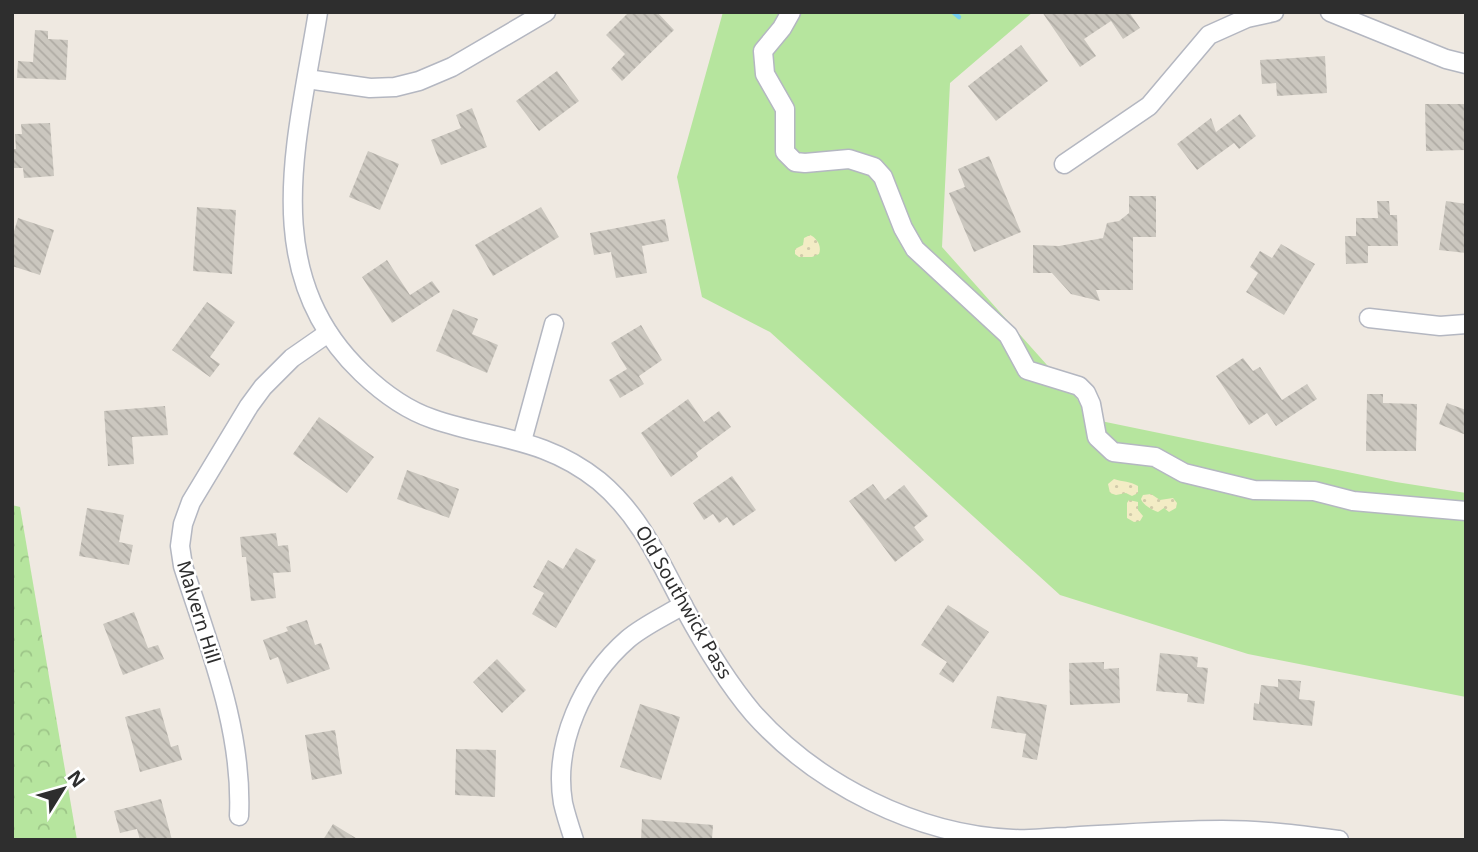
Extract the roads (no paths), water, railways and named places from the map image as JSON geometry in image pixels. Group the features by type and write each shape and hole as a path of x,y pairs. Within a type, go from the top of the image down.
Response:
{"street":[{"name":"Old Southwick Pass","path":"317,12 293,169 292,220 296,252 304,282 328,333 349,361 374,385 402,404 431,419 522,441 547,450 574,464 620,500 653,545 683,605 728,681 754,714 805,762 871,802 907,817 959,832 1012,839 1223,830 1280,832 1339,840"},
{"path":"307,79 370,88 395,87 419,81 452,67 545,12"},
{"path":"791,12 763,51 765,74 785,110 785,152 795,162 849,159 874,167 883,177 903,228 915,249 1008,335 1027,370 1079,386 1086,393 1097,437 1113,452 1155,457 1184,473 1254,490 1314,491 1363,502 1466,511"},
{"path":"1064,164 1149,106 1209,35 1247,18 1274,12"},
{"path":"1329,12 1446,59 1466,64"},
{"path":"1369,318 1440,326 1466,324"},
{"path":"522,441 554,324"},
{"name":"Malvern Hill","path":"239,816 240,799 232,720 183,566 180,547 183,524 191,502 263,387 292,358 328,333"},
{"path":"574,840 563,802 563,755 570,725 587,686 610,655 630,637 683,605"}],"waterway":[{"path":"953,12 959,17"}]}
